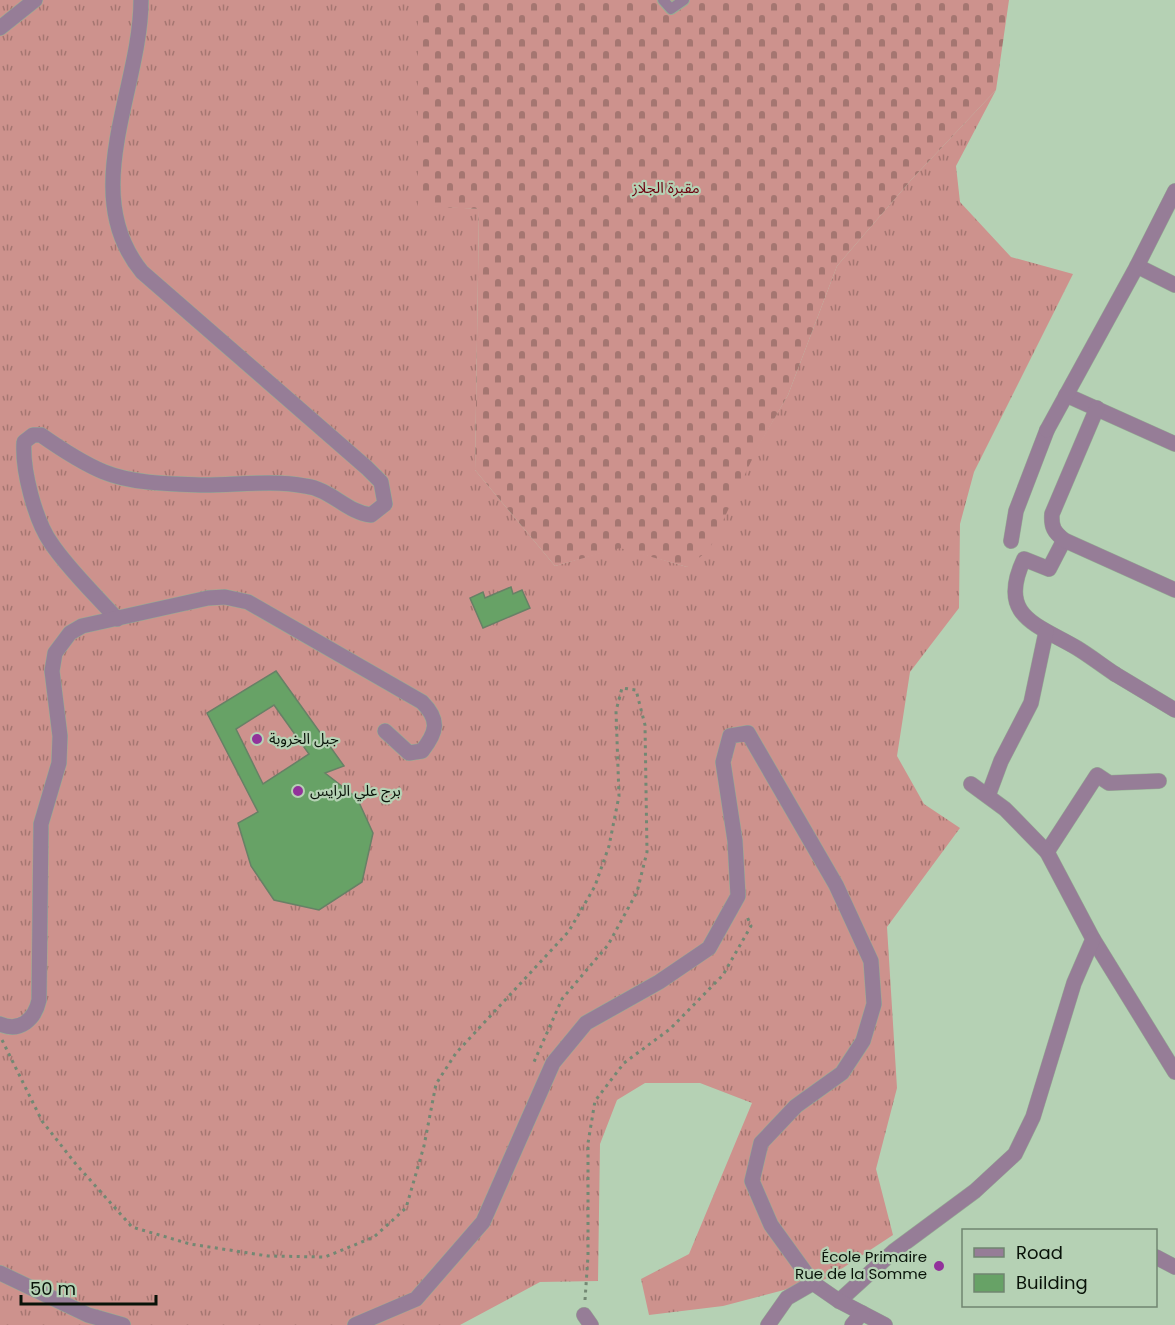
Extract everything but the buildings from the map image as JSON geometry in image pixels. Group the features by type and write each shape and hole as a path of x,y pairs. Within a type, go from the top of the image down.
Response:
{"street":[{"path":"0,28 35,0"},
{"path":"117,619 50,543 40,522 22,461 24,442 33,435 41,435 63,451 105,473 138,480 204,485 280,482 308,486 326,490 359,513 371,515 385,504 381,482 368,468 150,279 126,252 117,228 112,178 141,0"},
{"path":"1011,541 1016,511 1047,430 1137,266 1175,191"},
{"path":"1137,266 1175,285"},
{"path":"1066,395 1175,444"},
{"path":"1097,408 1052,514 1051,524 1054,532 1064,540 1174,588"},
{"path":"1064,540 1049,569 1024,559 1015,577 1016,605 1029,623 1175,710"},
{"path":"0,1024 9,1028 24,1024 36,1014 39,1000 41,824 58,763 60,736 52,671 55,653 70,633 82,626 208,598 225,597 248,602 422,702 432,712 435,726 431,739 422,751 410,753 385,731"},
{"path":"988,796 1001,760 1031,703 1046,632"},
{"path":"355,1325 416,1299 483,1222 553,1063 586,1023 659,982 709,948 738,896 735,841 723,762 730,735 748,733 836,885 871,961 874,1004 863,1041 842,1072 796,1106 761,1143 752,1181 771,1225 813,1283 838,1301 885,1325"},
{"path":"1047,852 1097,775 1109,783 1160,780"},
{"path":"971,784 988,796 1047,852 1093,939 1175,1072"},
{"path":"838,1301 894,1251 975,1191 1015,1154 1033,1117 1074,982 1093,939"},
{"path":"1157,1258 1175,1267"},
{"path":"0,1273 88,1315 123,1325"},
{"path":"768,1325 787,1298 813,1283"},
{"path":"852,1325 862,1313"}],"lane":[{"path":"663,0 671,9 684,0"}],"path":[{"path":"0,1037 42,1120 132,1227 190,1244 268,1256 325,1257 374,1237 406,1208 424,1146 436,1084 451,1060 569,931 596,886 609,846 619,796 616,711 622,688 636,690 645,725 647,830 647,852 637,892 608,945 562,999 534,1062"},
{"path":"588,1320 588,1143 596,1101 624,1063 670,1029 723,975 751,926 738,896"}],"green space":[{"path":"0,0 418,0 418,205 479,209 475,470 555,566 620,547 687,567 788,395 837,266 912,179 996,90 956,166 960,202 1011,257 1073,274 974,472 960,524 959,608 910,672 897,756 924,804 960,828 887,927 897,1088 876,1169 893,1235 826,1279 723,1306 649,1315 641,1279 689,1254 752,1103 700,1083 645,1083 617,1100 600,1144 598,1281 540,1282 460,1325 0,1325"},
{"name":"مقبرة الجلاز","path":"418,0 1009,0 996,90 912,179 837,266 788,395 757,449 709,550 687,567 620,548 555,566 475,470 479,209 418,206"}],"place":[{"name":"جبل الخروبة","path":"257,739"},
{"name":"برج علي الرايس","path":"298,791"},
{"name":"École Primaire Rue de la Somme","path":"939,1266"}]}
